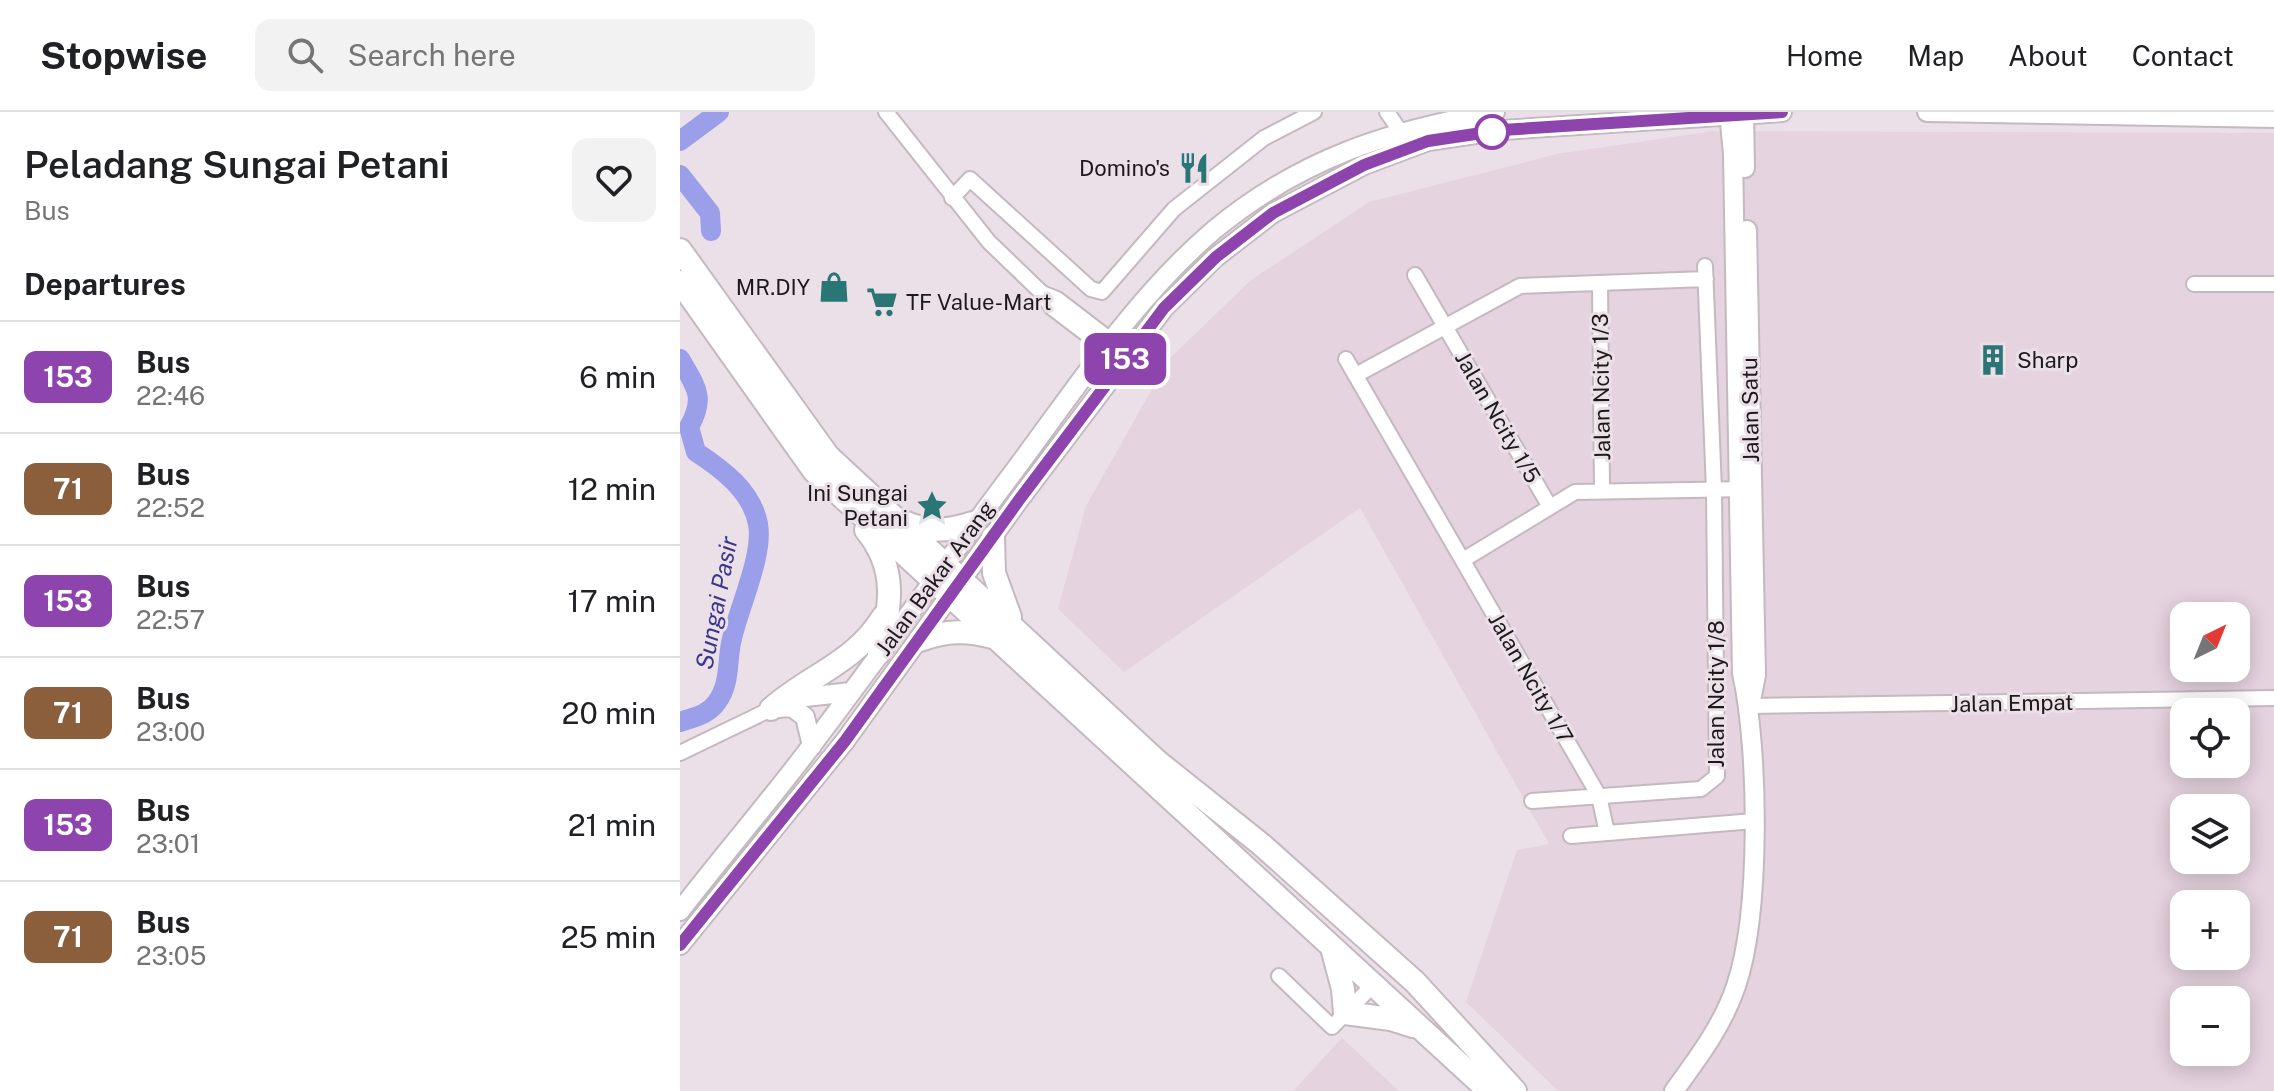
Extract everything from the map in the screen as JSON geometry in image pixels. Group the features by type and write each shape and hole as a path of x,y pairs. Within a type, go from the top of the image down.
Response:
{"highway":[{"path":"680,250 828,456 896,518 939,570"},
{"path":"680,282 814,471 939,570 1158,762 1262,845 1415,982 1515,1091"},
{"path":"832,488 881,551 891,589 891,604 879,653"},
{"path":"896,518 921,529 948,531 973,523"},
{"path":"993,537 997,587 1008,632 1332,948 1489,1091"},
{"path":"771,709 862,646 891,604"},
{"path":"920,640 940,632 1008,632"},
{"path":"1262,845 1298,893 1358,950 1373,972 1373,985"},
{"path":"1332,948 1343,989 1345,1013 1391,1019 1422,1029"},
{"path":"1373,985 1385,984 1401,990 1507,1091"}],"main road":[{"name":"Jalan Bakar Arang","path":"680,911 812,746 973,523 1109,345 1174,269 1226,222 1269,191 1318,164 1400,131 1495,112"},
{"path":"1702,118 1739,148 1776,112"},
{"name":"Jalan Bakar Arang","path":"680,945 792,808 920,640 1164,308 1216,257 1273,213 1364,165 1428,141 1502,130 1782,112"},
{"path":"1927,112 2274,118"},
{"name":"Jalan Satu","path":"1674,1091 1711,1039 1737,985 1748,928 1754,821 1749,706 1742,673 1745,489 1736,113"},
{"path":"771,709 805,697 851,692"},
{"path":"771,709 792,707 798,710 805,717 812,746"}],"street":[{"path":"886,112 989,242 1042,293 1051,307 1109,345"},
{"path":"952,198 970,179 1091,289 1102,292 1174,209 1264,138 1314,112"},
{"path":"1387,112 1400,131"},
{"path":"1356,375 1520,286 1600,283 1706,272 1714,490"},
{"name":"Jalan Ncity 1/5","path":"1415,275 1550,507"},
{"name":"Jalan Ncity 1/3","path":"1600,283 1602,490"},
{"path":"2194,284 2274,284"},
{"name":"Jalan Ncity 1/7","path":"1346,359 1599,796 1607,833"},
{"path":"1463,560 1575,492 1745,489"},
{"name":"Jalan Ncity 1/8","path":"1599,796 1701,789 1717,776 1714,490"},
{"name":"Jalan Empat","path":"1749,706 2274,698"},
{"path":"680,753 771,709"},
{"path":"1532,801 1599,796"},
{"path":"1571,836 1754,821"},
{"path":"1279,976 1332,1027 1373,985"}],"shaded area":[{"path":"1713,131 2274,133 2274,1091 1558,1091 1466,1002 1517,850 1549,844 1360,508 1124,672 1058,609 1086,506 1169,359 1251,280 1369,202 1557,154"},
{"path":"1342,1038 1399,1091 1293,1091"}],"waterway":[{"name":"Sungai Pasir","path":"680,141 719,112"},
{"name":"Sungai Pasir","path":"680,175 710,213 711,231"},
{"name":"Sungai Pasir","path":"680,359 697,392 697,408 689,427 696,452 743,491 755,512 759,537 754,567 734,630 721,695 709,710 680,722"}],"bus line":[{"name":"153","path":"680,945 845,741 1019,500 1164,308 1216,257 1273,213 1364,165 1428,141 1502,130 1782,112"}],"place":[{"name":"Domino's","path":"1194,168"},
{"name":"MR.DIY","path":"834,287"},
{"name":"TF Value-Mart","path":"882,302"},
{"name":"Sharp","path":"1993,360"},
{"name":"Ini Sungai Petani","path":"932,506"}]}
